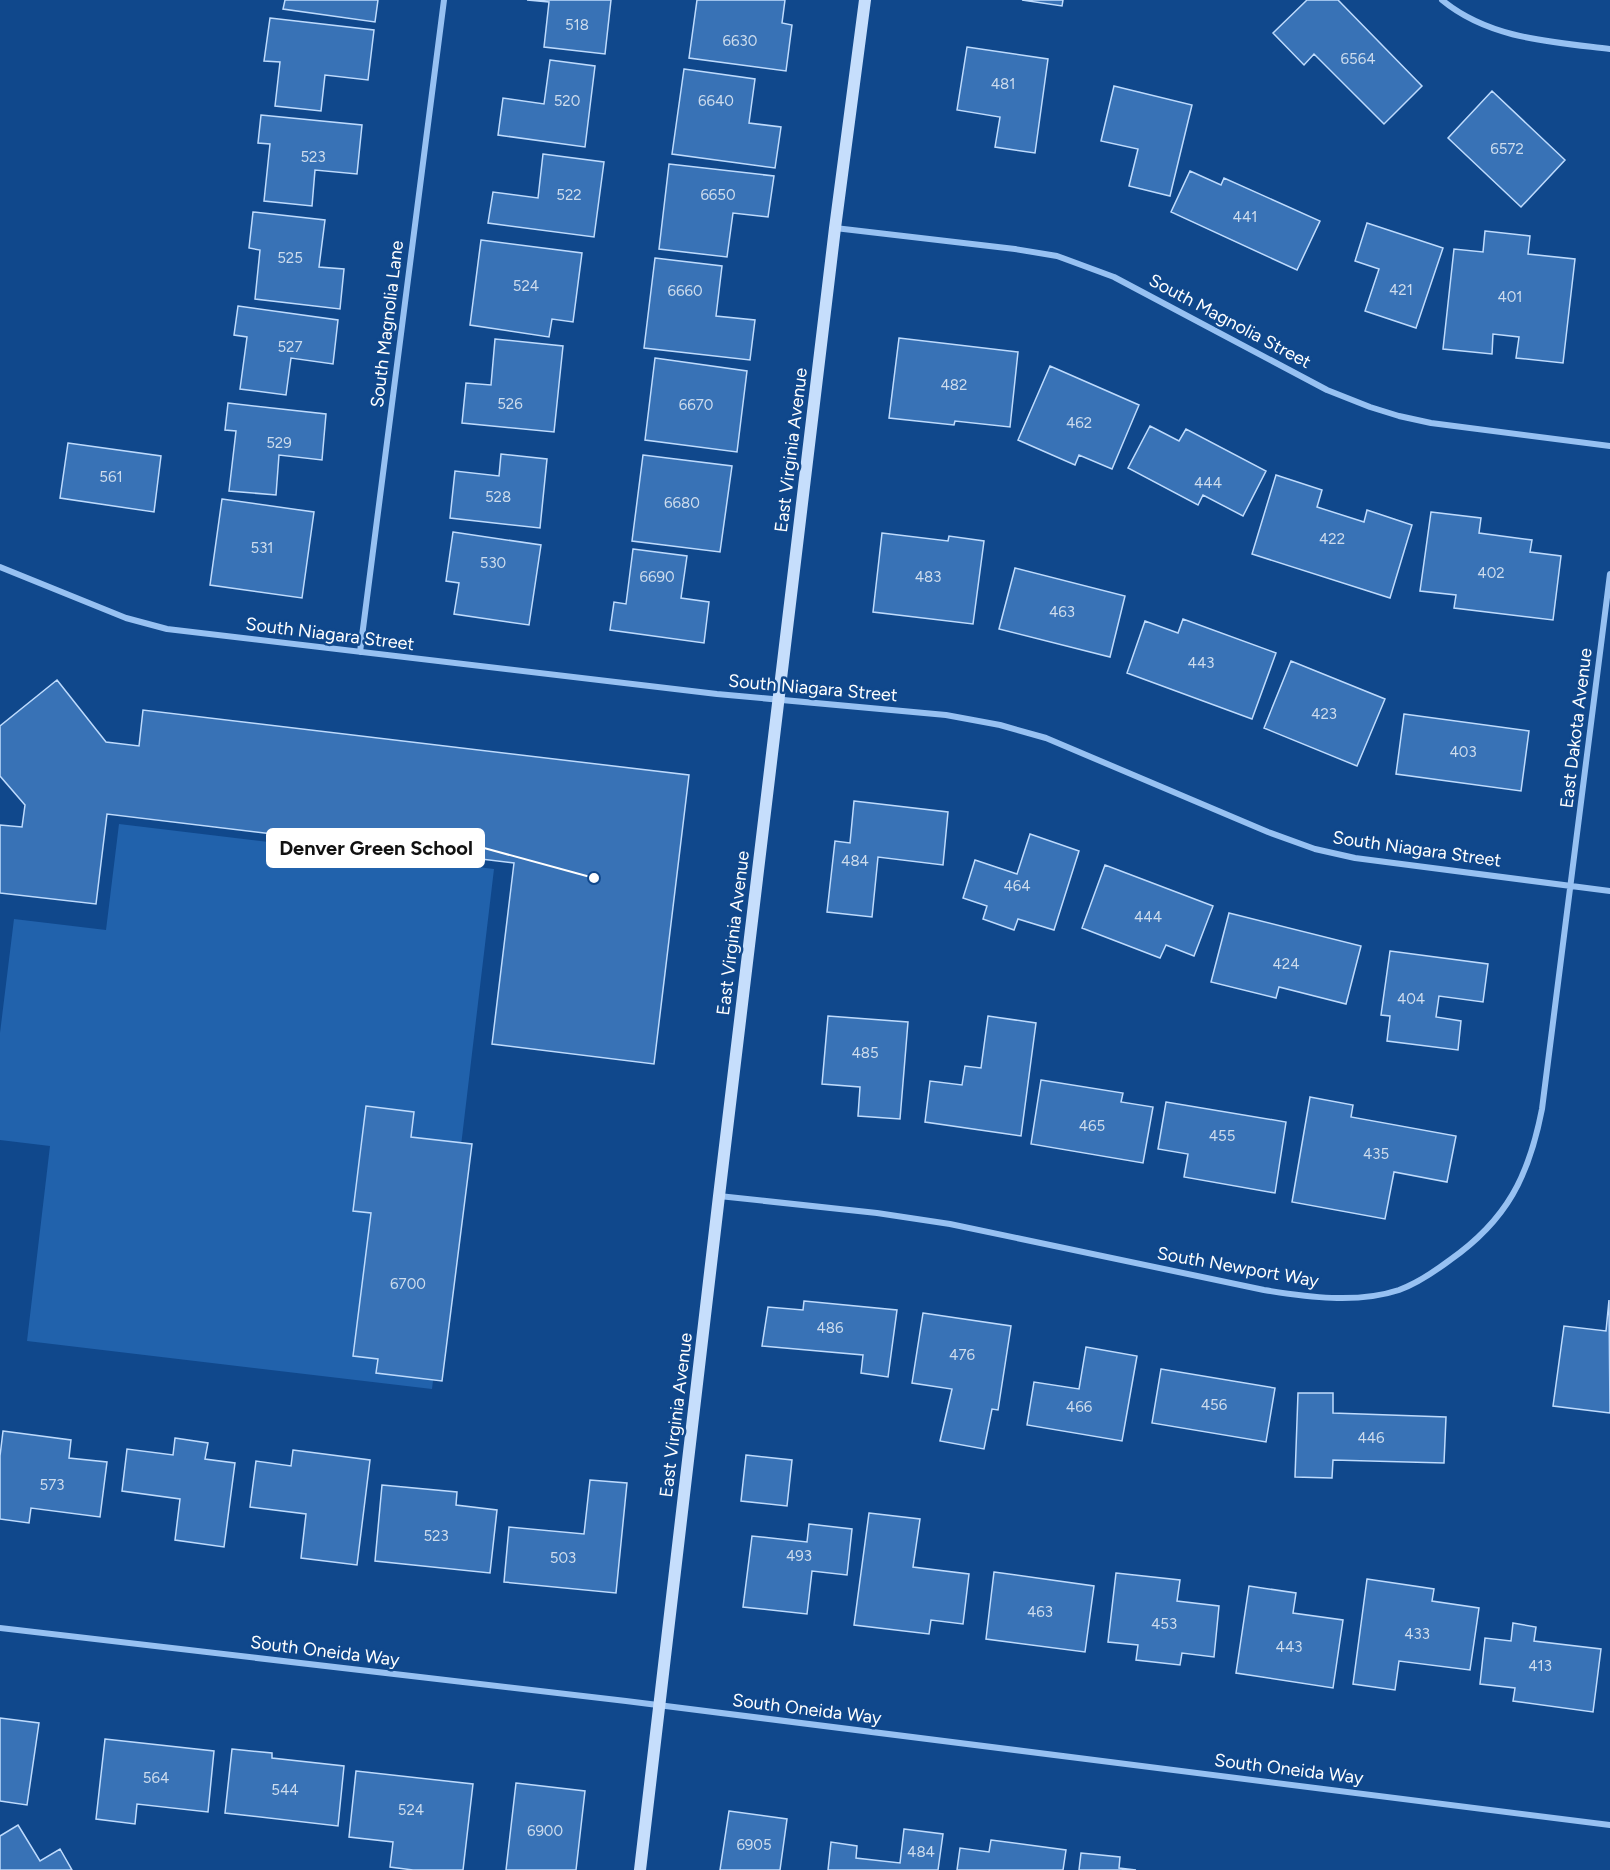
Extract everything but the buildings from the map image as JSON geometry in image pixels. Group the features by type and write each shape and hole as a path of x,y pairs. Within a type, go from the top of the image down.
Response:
{"street":[{"name":"South Magnolia Lane","path":"360,652 444,0"},
{"name":"East Virginia Avenue","path":"640,1870 835,228 865,0"},
{"path":"1442,0 1464,15 1503,32 1610,49"},
{"name":"South Magnolia Street","path":"835,228 1057,256 1114,277 1327,390 1370,407 1431,423 1610,446"},
{"name":"South Niagara Street","path":"0,567 126,618 167,629 717,694 946,715 992,723 1046,738 1268,832 1315,849 1355,858 1610,891"},
{"name":"East Dakota Avenue","path":"1571,886 1610,574"},
{"name":"South Newport Way","path":"719,1196 877,1213 950,1224 1264,1290 1316,1298 1346,1298 1399,1290 1429,1276 1488,1229 1511,1199 1528,1164 1536,1140 1542,1109 1571,886"},
{"name":"South Oneida Way","path":"0,1628 661,1705 1610,1825"}],"shaded area":[{"path":"119,824 494,869 432,1389 27,1341 50,1146 0,1140 0,1033 14,919 106,930"}],"place":[{"name":"Denver Green School","path":"594,878"}]}
